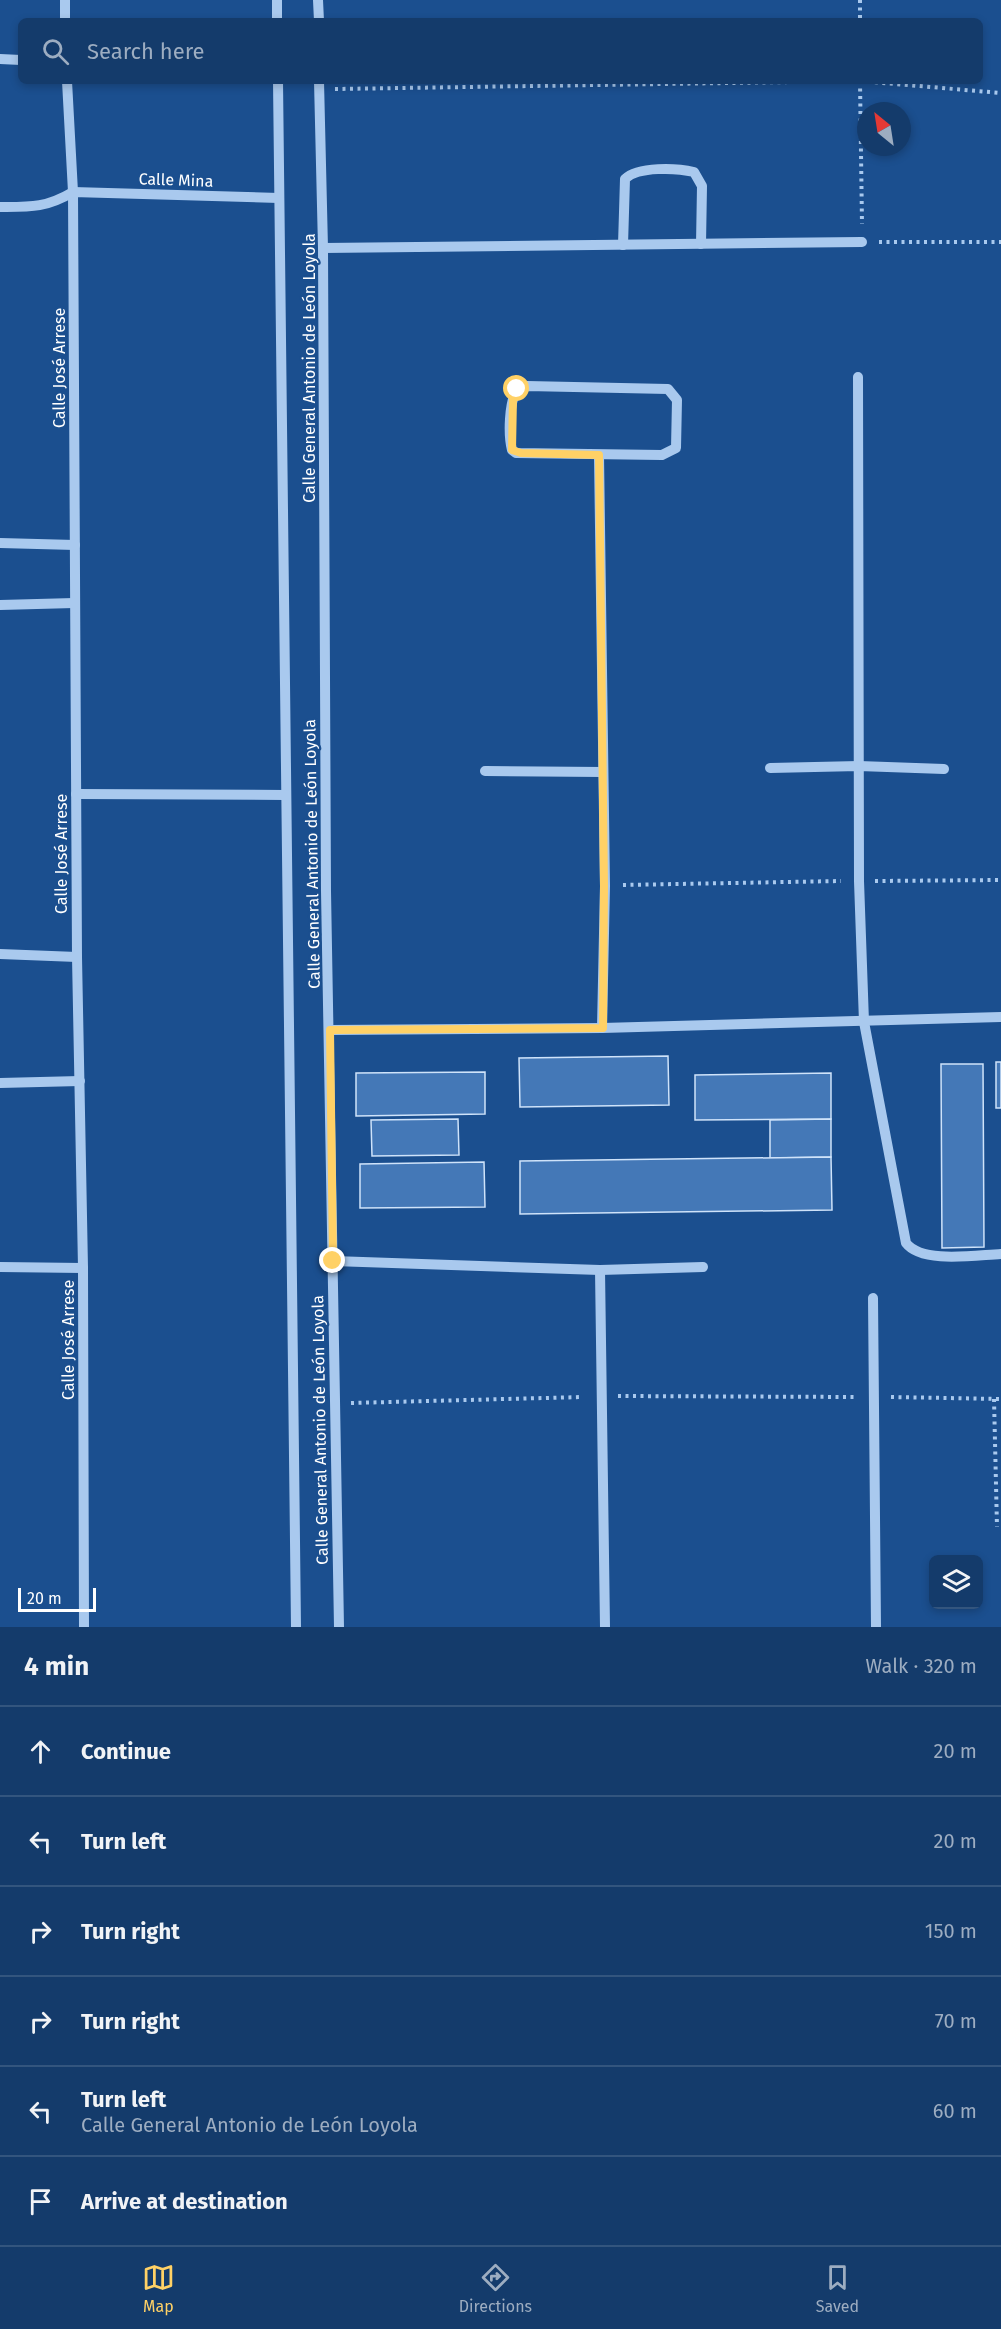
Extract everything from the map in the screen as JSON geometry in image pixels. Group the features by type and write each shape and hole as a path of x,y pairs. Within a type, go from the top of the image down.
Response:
{"street":[{"path":"65,0 65,18"},
{"path":"277,0 277,18"},
{"path":"318,0 319,18"},
{"path":"0,59 18,60"},
{"name":"Calle José Arrese","path":"67,84 73,192 74,603 83,1268 84,1627"},
{"name":"Calle General Antonio de León Loyola","path":"278,84 296,1627"},
{"name":"Calle General Antonio de León Loyola","path":"319,85 323,248 326,879 339,1627"},
{"path":"623,245 625,179 631,173 639,171 694,172 700,178 702,186 701,243"},
{"path":"0,207 40,207 57,202 73,192"},
{"name":"Calle Mina","path":"73,192 279,198"},
{"path":"323,248 862,242"},
{"path":"858,377 859,881 864,1022 906,1243 912,1251 928,1256 1001,1254"},
{"path":"527,386 663,388 673,392 677,400 677,442 672,452 662,455 599,455 521,453 512,450 513,398 517,389 527,386"},
{"path":"599,455 604,886 603,1028"},
{"path":"0,543 75,545"},
{"path":"0,605 74,603"},
{"path":"770,768 859,766 944,769"},
{"path":"485,771 603,772"},
{"path":"76,794 286,795"},
{"path":"0,954 77,957"},
{"path":"330,1030 603,1028 1001,1017"},
{"path":"0,1083 81,1081"},
{"path":"333,1261 600,1270 703,1267"},
{"path":"0,1267 83,1268"},
{"path":"600,1270 605,1627"},
{"path":"873,1298 876,1627"}],"path":[{"path":"860,0 860,18"},
{"path":"319,85 454,84"},
{"path":"860,84 862,242 1001,243"},
{"path":"895,84 1001,93"},
{"path":"604,886 1001,880"},
{"path":"336,1404 602,1396 1001,1399"},
{"path":"994,1399 997,1527"}],"building":[{"path":"668,1056 669,1105 520,1107 519,1058"},
{"path":"996,1062 1001,1062 1001,1108 996,1108"},
{"path":"941,1064 983,1064 984,1247 942,1248"},
{"path":"485,1072 485,1114 356,1116 356,1073"},
{"path":"831,1073 831,1119 695,1120 695,1075"},
{"path":"458,1119 459,1155 372,1156 371,1120"},
{"path":"831,1119 831,1157 770,1158 770,1120"},
{"path":"831,1157 832,1210 520,1214 520,1161"},
{"path":"484,1162 485,1207 360,1208 360,1164"}],"route":[{"path":"333,1261 330,1030 603,1028 604,886 599,455 516,453 512,450 510,440 513,398 517,389"}]}
